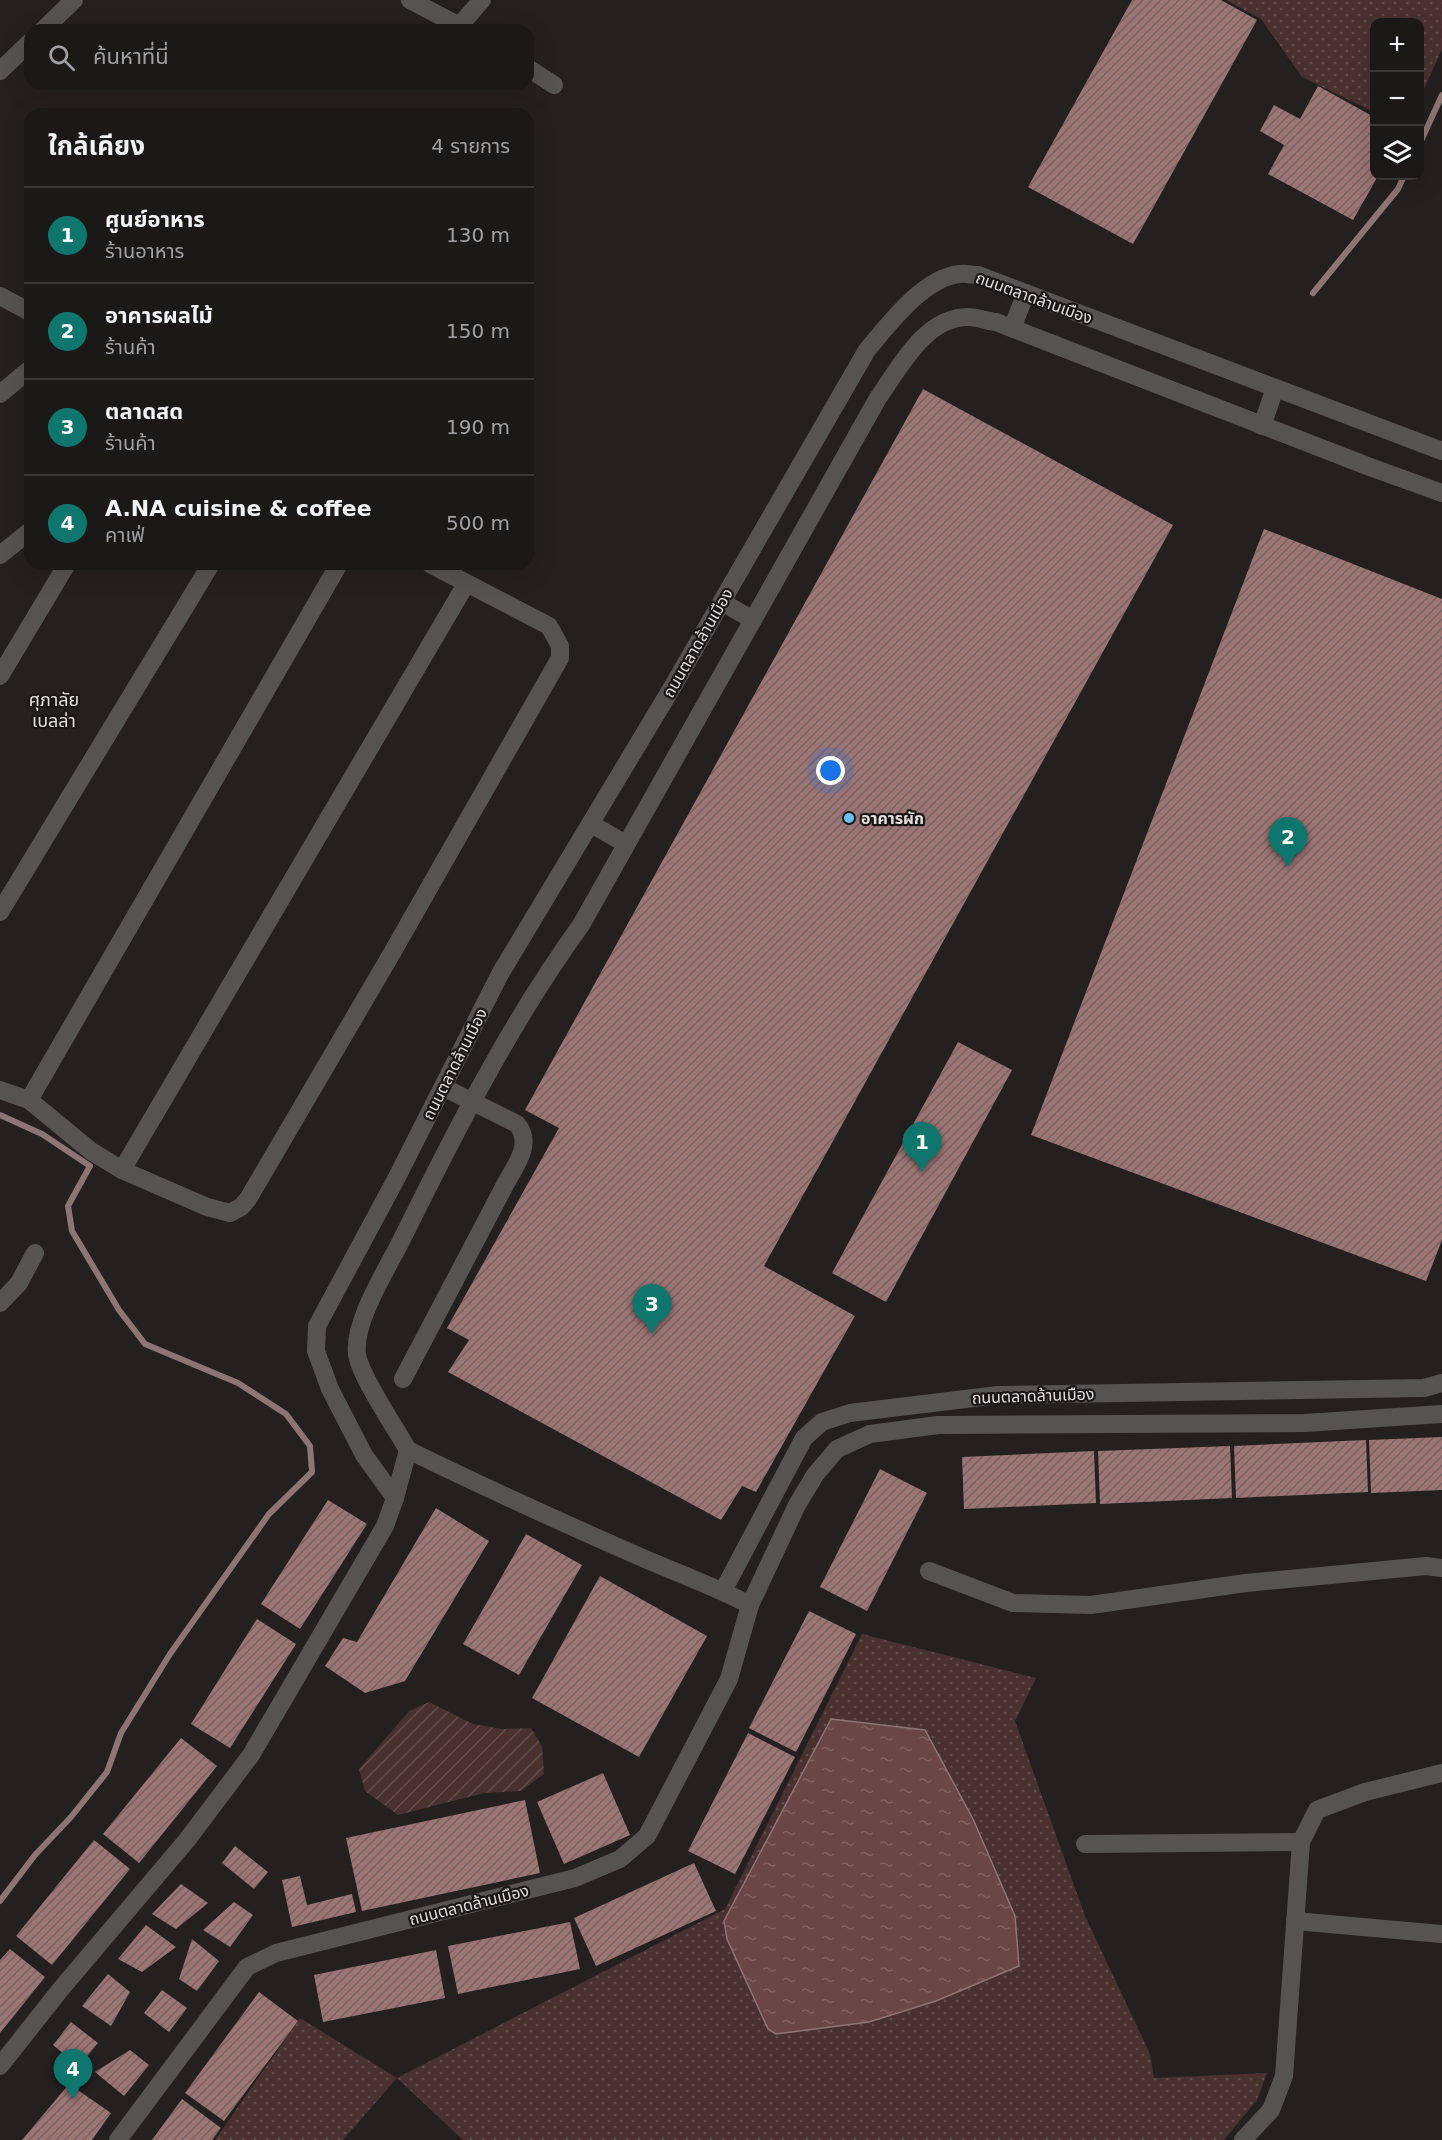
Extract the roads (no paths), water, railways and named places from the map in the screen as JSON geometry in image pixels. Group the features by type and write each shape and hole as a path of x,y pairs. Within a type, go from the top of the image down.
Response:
{"street":[{"path":"48,24 74,0"},
{"path":"410,0 456,24"},
{"path":"467,24 482,0"},
{"path":"0,71 24,48"},
{"path":"534,72 554,85"},
{"name":"ถนนตลาดล้านเมือง","path":"395,1498 364,1455 330,1389 316,1351 317,1326 500,974 722,602 867,350 907,303 933,284 958,273 978,275 1442,451"},
{"path":"1012,328 1026,293"},
{"path":"0,296 24,309"},
{"name":"ถนนตลาดล้านเมือง","path":"408,1450 369,1382 357,1356 362,1319 452,1139 528,1002 580,925 878,398 919,341 943,322 968,317 996,322 1262,426 1442,493"},
{"path":"0,394 24,374"},
{"path":"1262,426 1275,388"},
{"path":"0,555 24,536"},
{"path":"0,676 63,570"},
{"path":"0,912 207,570"},
{"path":"29,1100 336,570"},
{"path":"0,1090 29,1100 91,1151 122,1170 207,1207 230,1212 242,1207 392,953 560,658 560,646 549,626 441,570"},
{"path":"122,1170 466,584"},
{"path":"722,602 753,620"},
{"path":"591,824 626,844"},
{"path":"403,1379 522,1152 525,1142 522,1130 517,1124 443,1087"},
{"path":"0,1303 19,1283 35,1253"},
{"name":"ถนนตลาดล้านเมือง","path":"723,1591 804,1438 822,1422 850,1413 998,1395 1424,1388 1442,1383"},
{"name":"ถนนตลาดล้านเมือง","path":"118,2140 247,1967 276,1953 575,1878 620,1859 647,1836 729,1679 750,1605 797,1505 815,1475 837,1449 870,1434 938,1425 1305,1423 1442,1414"},
{"path":"0,2066 60,1990 187,1840 251,1755 385,1526 408,1450 750,1605"},
{"path":"929,1572 1013,1603 1091,1605 1246,1583 1426,1566 1442,1568"},
{"path":"1243,2140 1271,2110 1284,2076 1301,1842 1317,1810 1365,1792 1442,1773"},
{"path":"1085,1844 1301,1842"},
{"path":"1295,1921 1442,1934"}],"water":[{"path":"831,1719 925,1730 973,1819 1015,1916 1019,1966 936,2001 869,2022 776,2034 768,2029 727,1939 724,1921"}],"waterway":[{"path":"1424,134 1442,95"},
{"path":"1313,293 1398,189 1402,180"},
{"path":"0,1115 42,1134 90,1166 68,1206 72,1231 119,1310 145,1344 238,1383 286,1414 310,1446 312,1472 269,1514 170,1654 121,1733 107,1772 71,1817 35,1855 0,1901"}],"place":[{"name":"อาคารผัก","path":"849,818"},
{"name":"อาคารผลไม้","path":"1288,867"},
{"name":"ศูนย์อาหาร","path":"922,1172"},
{"name":"ตลาดสด","path":"652,1334"},
{"name":"A.NA cuisine & coffee","path":"73,2099"}],"district":[{"name":"ศุภาลัย เบลล่า","path":"54,709"}]}
